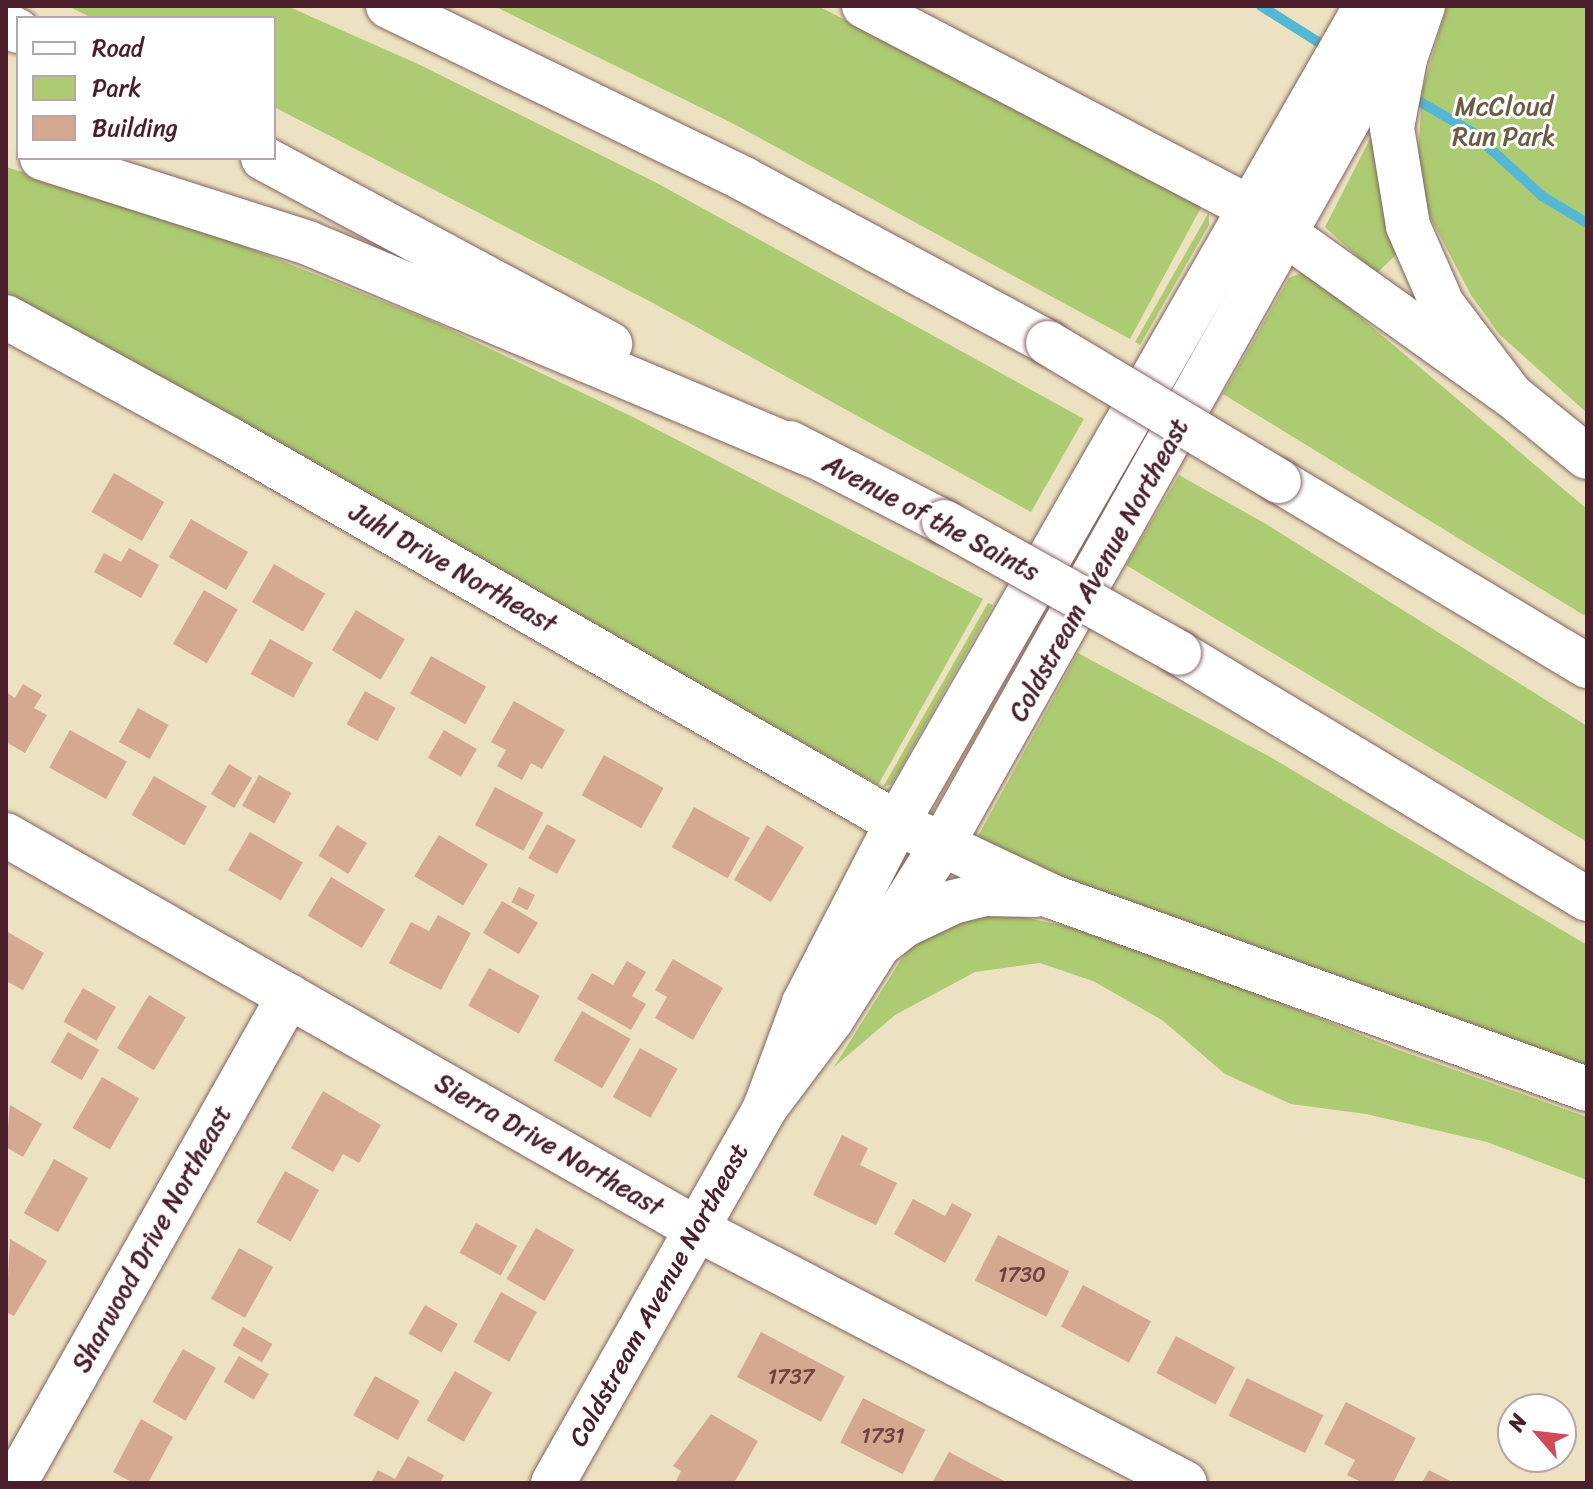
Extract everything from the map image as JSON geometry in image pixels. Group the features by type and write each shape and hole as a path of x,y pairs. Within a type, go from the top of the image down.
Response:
{"main road":[{"path":"388,6 744,179 1048,343 1587,666"},
{"path":"864,6 1248,207 1511,395 1587,457"},
{"path":"1405,11 1375,118 1408,226 1442,304 1511,395"},
{"name":"Coldstream Avenue Northeast","path":"765,1108 804,1003 897,823 1248,207 1320,86 1405,11"},
{"name":"Coldstream Avenue Northeast","path":"553,1483 765,1108 879,945 942,845 1288,233 1375,118"},
{"path":"48,160 308,243 814,456"},
{"name":"Avenue of the Saints","path":"267,160 814,456 944,522 1179,653 1587,899"},
{"name":"Juhl Drive Northeast","path":"10,328 897,823 1053,897"},
{"name":"Sierra Drive Northeast","path":"6,835 695,1228 1185,1483"},
{"path":"879,945 905,925 953,902 984,894 1053,897 1587,1089"},
{"name":"Sharwood Drive Northeast","path":"15,1483 289,996"}],"green space":[{"path":"68,6 287,6 418,64 655,182 1084,419 1031,512 653,303 276,108 276,16 88,16"},
{"path":"494,6 818,6 1203,204 1130,339 732,123"},
{"name":"McCloud Run Park","path":"1447,6 1587,6 1587,413 1499,334 1471,295 1426,209 1418,158 1422,91"},
{"path":"1373,133 1401,250 1376,274 1325,227"},
{"path":"6,167 190,224 434,322 635,418 983,599 878,785 6,294"},
{"path":"1209,212 1209,225 1140,345 1135,342"},
{"path":"1306,271 1587,509 1587,617 1223,394 1289,278"},
{"path":"1179,475 1266,524 1587,726 1587,842 1126,565"},
{"path":"988,603 993,605 892,784 883,787"},
{"path":"1078,653 1272,758 1587,945 1587,1070 1015,865 977,838"},
{"path":"993,911 1113,936 1396,1049 1587,1117 1587,1180 1487,1142 1366,1114 1291,1104 1225,1074 1162,1020 1093,981 1040,963 975,972 895,1015 834,1067 902,958 925,933"}],"building":[{"path":"114,473 164,502 142,541 92,512"},
{"path":"191,519 248,552 226,590 169,557"},
{"path":"129,548 159,565 141,598 94,572 104,553 121,562"},
{"path":"274,564 325,594 303,632 252,602"},
{"path":"204,590 238,610 207,663 173,644"},
{"path":"356,610 405,639 381,680 332,650"},
{"path":"270,639 313,663 293,698 251,674"},
{"path":"431,656 486,687 465,724 410,694"},
{"path":"23,684 42,695 34,708 47,715 25,753 6,742 6,692 15,698"},
{"path":"365,691 396,708 377,741 347,724"},
{"path":"514,701 565,730 542,769 531,763 522,780 497,766 506,750 491,742"},
{"path":"138,708 169,725 150,759 119,742"},
{"path":"70,730 127,762 106,799 49,768"},
{"path":"444,730 477,749 461,777 428,758"},
{"path":"604,755 663,788 641,828 582,795"},
{"path":"229,764 252,778 234,808 211,794"},
{"path":"259,775 291,793 274,824 242,806"},
{"path":"154,776 207,806 184,845 132,815"},
{"path":"495,787 544,813 523,851 475,825"},
{"path":"694,807 750,838 728,878 672,847"},
{"path":"547,824 576,840 557,874 528,858"},
{"path":"337,825 367,843 348,874 318,856"},
{"path":"767,825 804,847 771,902 734,880"},
{"path":"250,832 303,862 281,901 228,870"},
{"path":"439,835 488,864 463,906 414,876"},
{"path":"331,877 385,909 362,948 308,916"},
{"path":"519,887 535,895 527,910 511,902"},
{"path":"502,901 538,923 519,954 483,933"},
{"path":"438,915 471,933 441,990 389,963 411,922 429,931"},
{"path":"6,931 44,953 23,990 6,981"},
{"path":"673,959 723,988 693,1040 655,1018 667,997 655,990"},
{"path":"627,961 646,972 632,996 646,1004 631,1030 577,999 592,973 613,985"},
{"path":"489,968 540,996 519,1034 468,1006"},
{"path":"83,988 116,1007 96,1041 64,1022"},
{"path":"149,995 186,1017 154,1070 117,1048"},
{"path":"582,1011 630,1039 602,1088 554,1060"},
{"path":"68,1032 99,1050 82,1080 51,1062"},
{"path":"640,1048 678,1069 650,1118 613,1097"},
{"path":"102,1077 139,1098 110,1150 72,1128"},
{"path":"323,1091 381,1125 359,1163 343,1154 333,1172 291,1148"},
{"path":"10,1105 42,1124 23,1157 6,1147"},
{"path":"842,1135 868,1148 860,1165 897,1183 876,1225 813,1195"},
{"path":"54,1159 88,1178 58,1232 24,1213"},
{"path":"285,1171 319,1190 291,1242 256,1223"},
{"path":"913,1199 945,1216 952,1203 972,1214 945,1263 894,1234"},
{"path":"476,1223 517,1246 501,1276 460,1253"},
{"path":"536,1228 574,1250 545,1301 507,1279"},
{"path":"998,1235 1069,1271 1046,1317 975,1280"},
{"path":"10,1239 47,1261 14,1316 6,1312"},
{"path":"239,1248 273,1267 245,1318 211,1299"},
{"path":"1083,1285 1151,1321 1129,1363 1061,1326"},
{"path":"501,1292 537,1312 509,1362 473,1342"},
{"path":"425,1305 458,1324 441,1353 408,1334"},
{"path":"243,1327 272,1344 262,1362 233,1345"},
{"path":"761,1332 845,1377 821,1422 737,1377"},
{"path":"1176,1336 1235,1367 1215,1405 1156,1373"},
{"path":"183,1349 216,1368 185,1421 152,1402"},
{"path":"239,1356 269,1374 254,1400 224,1382"},
{"path":"455,1371 492,1392 464,1442 426,1420"},
{"path":"375,1376 420,1401 398,1440 353,1415"},
{"path":"1247,1378 1323,1415 1305,1453 1229,1416"},
{"path":"863,1398 925,1430 903,1474 840,1443"},
{"path":"1346,1402 1416,1438 1393,1483 1363,1483 1347,1475 1355,1460 1324,1444"},
{"path":"711,1414 758,1441 734,1483 675,1483 681,1471 673,1466"},
{"path":"141,1419 173,1437 148,1483 133,1483 113,1472"},
{"path":"949,1452 1008,1483 932,1483"},
{"path":"408,1456 444,1475 440,1483 371,1483 378,1470 395,1479"},
{"path":"1429,1470 1454,1483 1422,1483"}],"waterway":[{"path":"1261,6 1331,50"},
{"path":"1410,96 1472,132 1542,196 1587,223"}]}
